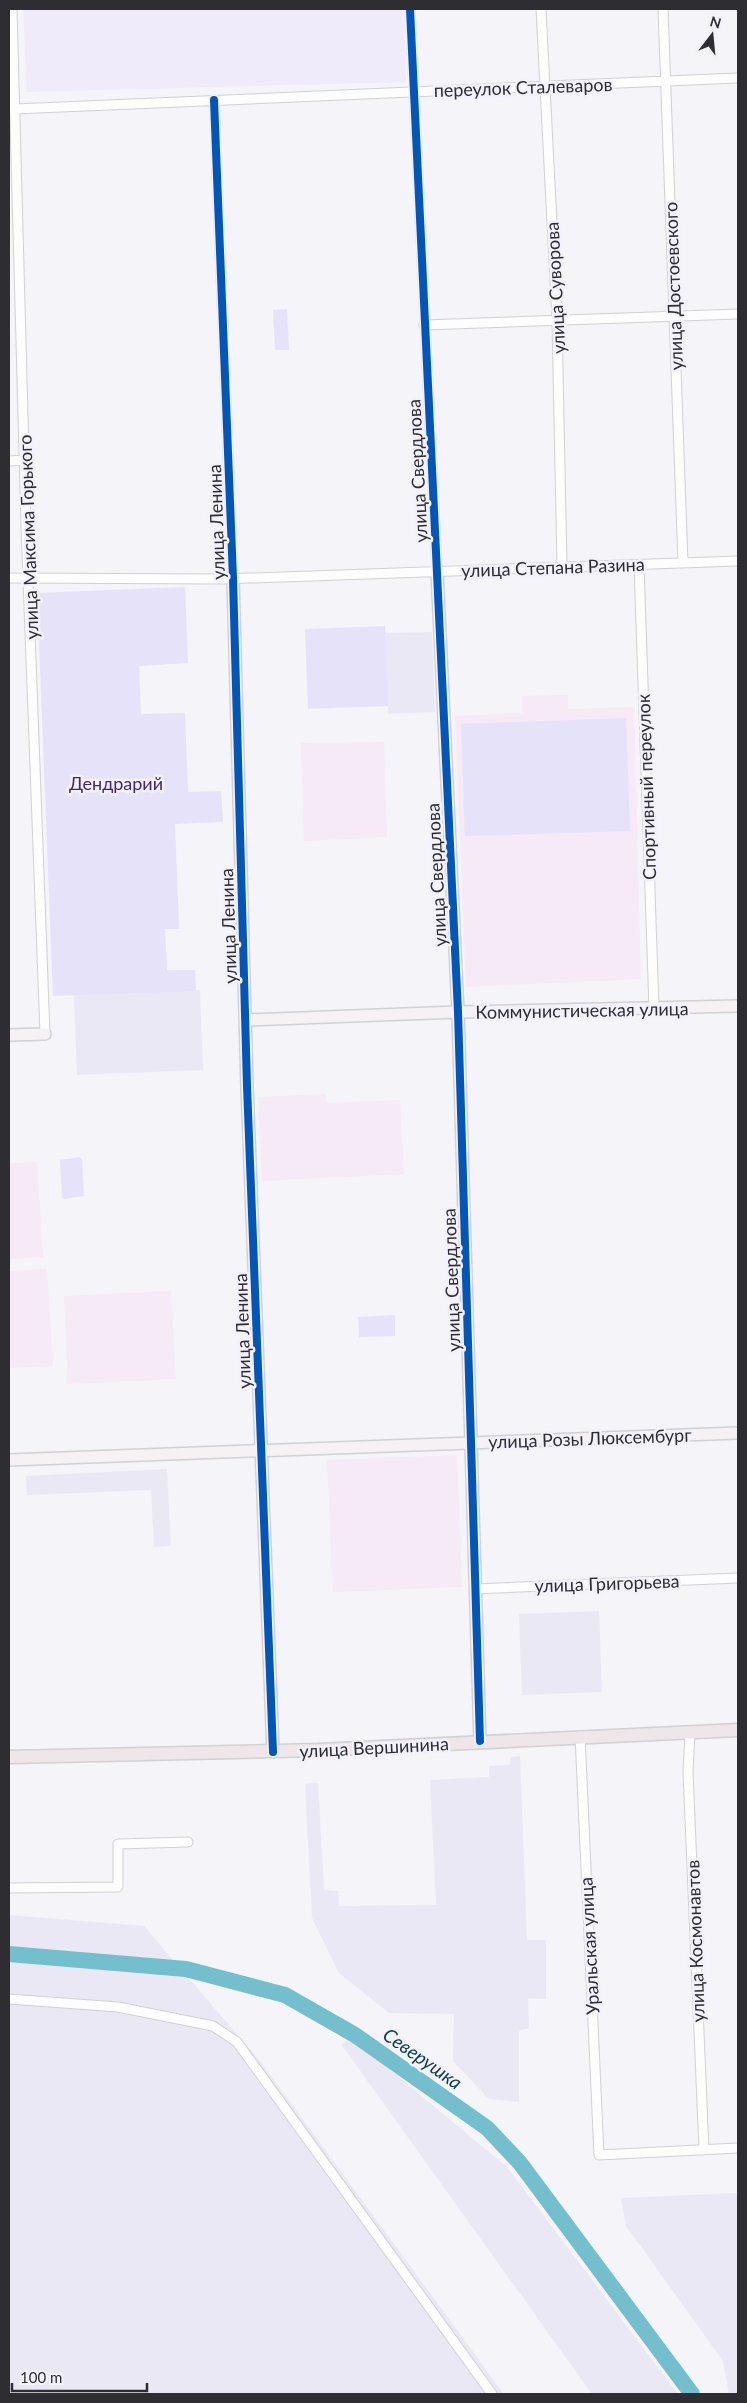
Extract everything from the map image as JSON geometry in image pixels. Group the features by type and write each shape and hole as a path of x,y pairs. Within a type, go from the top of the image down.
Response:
{"main road":[{"name":"улица Вершинина","path":"9,1758 273,1752 738,1730"}],"street":[{"name":"улица Максима Горького","path":"12,9 10,111 25,460 45,1034"},
{"name":"улица Свердлова","path":"410,9 458,1012 480,1741"},
{"name":"улица Суворова","path":"541,9 557,320 562,567"},
{"name":"улица Достоевского","path":"663,9 683,563"},
{"name":"переулок Сталеваров","path":"10,111 214,100 738,78"},
{"name":"улица Ленина","path":"214,100 234,578 246,1020 273,1752"},
{"path":"424,325 738,314"},
{"path":"9,461 25,460"},
{"name":"улица Степана Разина","path":"9,578 234,578 738,561"},
{"name":"Спортивный переулок","path":"639,565 654,1009"},
{"name":"Коммунистическая улица","path":"246,1020 458,1012 738,1006"},
{"path":"9,1036 45,1034"},
{"name":"улица Розы Люксембург","path":"9,1460 738,1433"},
{"name":"улица Григорьева","path":"476,1589 738,1578"},
{"name":"улица Космонавтов","path":"690,1732 688,1772 704,2150"},
{"name":"Уральская улица","path":"580,1736 599,2155 704,2150"},
{"path":"9,1888 118,1888 118,1844 188,1842"},
{"path":"9,1999 118,2007 213,2026 238,2042 492,2394"},
{"path":"704,2150 738,2148"}],"shaded area":[{"path":"23,9 404,9 406,82 27,92"},
{"path":"432,632 435,712 388,714 385,633"},
{"path":"568,695 568,709 634,707 641,979 466,987 455,716 522,713 522,696"},
{"path":"384,742 387,837 304,841 301,743"},
{"path":"200,990 203,1070 77,1075 74,995"},
{"path":"326,1094 326,1103 400,1100 404,1174 262,1181 258,1097"},
{"path":"37,1162 43,1257 9,1259 9,1163"},
{"path":"47,1269 53,1366 9,1368 9,1271"},
{"path":"171,1291 176,1379 68,1384 64,1296"},
{"path":"457,1455 462,1587 333,1592 327,1460"},
{"path":"167,1469 171,1546 154,1547 151,1490 27,1495 26,1476"},
{"path":"599,1611 602,1692 522,1695 519,1614"},
{"path":"520,1756 527,1940 546,1940 546,1999 528,1998 529,2028 519,2031 519,2102 489,2099 453,2061 454,2014 389,2013 339,1973 312,1918 305,1784 318,1783 324,1890 338,1891 339,1906 436,1905 430,1780 489,1777 489,1766 510,1765 510,1757"},
{"path":"9,1915 144,1926 260,2061 504,2394 9,2394"},
{"path":"352,2038 507,2167 678,2394 592,2394 341,2044"},
{"path":"738,2193 738,2394 729,2394 723,2361 626,2226 621,2198"}],"green space":[{"path":"287,309 289,350 275,350 273,310"},
{"name":"Дендрарий","path":"185,587 188,663 139,666 141,714 185,713 188,792 221,791 223,822 175,824 179,929 165,929 167,970 195,970 196,991 53,996 37,593"},
{"path":"385,626 388,706 308,709 305,629"},
{"path":"626,718 630,831 465,836 461,724"},
{"path":"79,1157 82,1159 84,1196 64,1199 62,1197 60,1160"},
{"path":"395,1315 395,1336 359,1337 358,1317"}],"waterway":[{"name":"Северушка","path":"9,1954 186,1969 285,1995 355,2035 487,2128 520,2163 692,2394"}],"cycle path":[{"path":"410,9 458,1012 480,1741"},
{"path":"214,100 233,578 247,1086 273,1752"}]}
